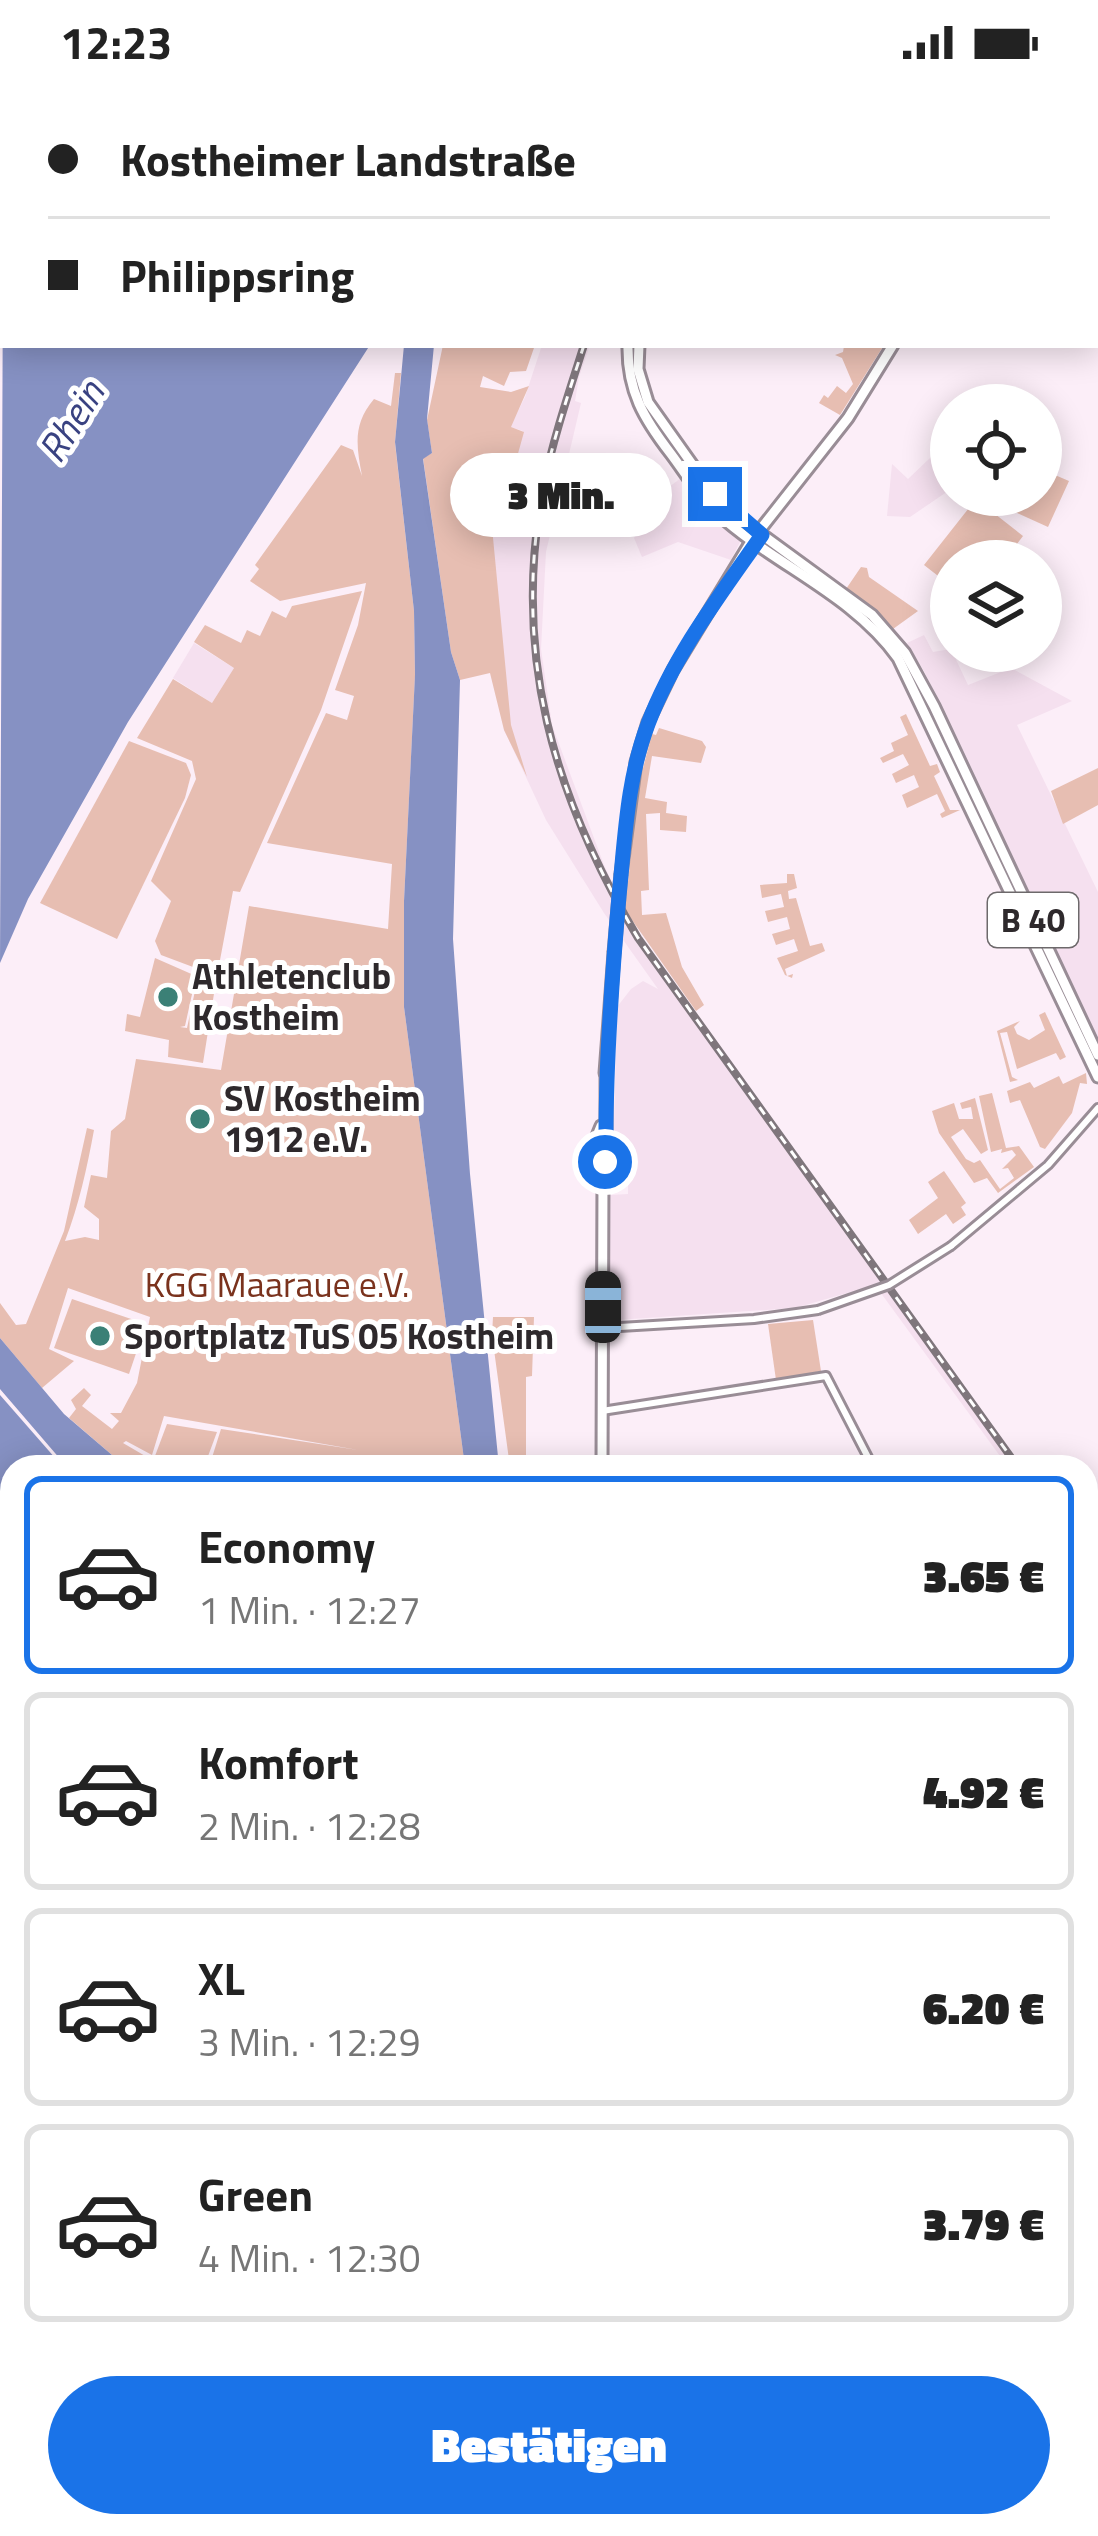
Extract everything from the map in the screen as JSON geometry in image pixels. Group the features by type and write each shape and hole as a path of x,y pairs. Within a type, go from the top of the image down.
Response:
{"main road":[{"name":"B 40","path":"629,348 640,397 711,498 857,613 898,658 1098,1077"},
{"name":"B 40","path":"639,348 640,397"},
{"path":"602,1455 603,1153 612,1144 603,1135 606,1068 630,791 648,722 676,664 731,575 848,418 891,348"},
{"name":"B 40","path":"757,538 864,608 905,653 1098,1055"}],"street":[{"path":"603,1328 768,1318 818,1310 889,1286 951,1246 1048,1165 1098,1108"},
{"path":"602,1411 826,1376 867,1455"}],"shaded area":[{"path":"541,348 589,348 579,377 575,401 581,403 546,552 541,649 552,725 604,865 630,921 694,1015 1012,1455 999,1455 875,1285 795,1308 617,1320 610,1315 610,1195 628,1194 628,1161 613,1160 617,1007 643,981 658,989 546,820 504,730 491,516 506,513 523,431 510,427"},
{"path":"930,458 930,503 910,517 887,516 892,464 908,479"},
{"path":"681,478 713,518 741,540 731,560 678,542 642,557 634,538 657,496"},
{"path":"924,635 930,646 930,672 962,672 968,685 1001,672 1018,672 1072,701 1017,725 1098,892 1098,1039 925,673 907,643"},
{"path":"194,643 234,668 212,703 173,678"}],"green space":[{"path":"442,348 534,348 526,371 510,372 504,386 483,376 480,387 511,392 529,386 511,427 524,432 506,513 491,517 511,725 527,777 504,730 490,673 460,680 451,652 423,458 432,453 427,420"},
{"path":"844,348 882,348 840,415 819,403 837,386 846,393 853,384 842,358 835,355"},
{"name":"KGG Maaraue e.V.","path":"395,373 401,373 395,443 414,611 415,676 404,1007 463,1455 213,1455 221,1429 358,1450 164,1416 152,1455 126,1441 123,1443 144,1455 112,1455 69,1418 76,1409 71,1400 84,1388 91,1395 82,1406 112,1429 119,1421 110,1413 121,1413 137,1383 150,1317 68,1288 49,1349 74,1361 42,1388 0,1338 0,1303 16,1325 26,1324 64,1231 87,1128 94,1130 65,1241 99,1240 99,1219 84,1207 91,1175 107,1178 111,1131 125,1119 136,1059 221,1070 249,906 388,929 392,864 267,843 326,713 347,720 354,696 335,690 358,625 366,583 280,601 250,581 259,569 255,565 341,445 353,450 362,476 359,426 374,399 391,406"},
{"path":"963,516 998,516 1023,536 1020,540 944,540"},
{"path":"1024,516 1053,516 1048,527"},
{"path":"861,567 918,611 893,629 846,589"},
{"path":"362,591 321,710 240,892 233,891 217,976 161,955 155,941 171,901 151,881 196,779 192,761 137,738 173,679 212,703 234,668 194,642 205,625 241,643 247,630 260,636 272,611 286,618 292,606"},
{"path":"906,714 930,766 937,764 940,772 934,776 950,810 960,810 942,818 945,811 937,794 907,808 902,795 919,787 914,775 896,783 892,774 909,765 903,754 883,763 880,758 894,751 891,743 908,735 900,717"},
{"path":"659,728 702,741 706,747 701,763 652,756 645,798 667,802 666,813 687,816 686,832 660,830 660,813 646,814 649,890 641,891 642,915 666,913 682,967 704,1005 696,1011 625,910 638,787 652,734"},
{"path":"129,741 186,763 191,775 185,798 117,939 40,903"},
{"path":"1098,768 1098,805 1063,824 1051,791"},
{"path":"787,874 794,874 797,888 788,891 789,899 796,898 810,946 822,943 825,951 785,969 787,976 777,958 798,951 794,939 776,945 772,934 790,929 787,917 768,922 765,911 784,907 781,894 762,898 760,885 787,883"},
{"path":"155,958 196,976 185,1026 180,1027 187,1028 198,977 216,981 203,1063 168,1057 169,1040 125,1031 127,1014 140,1017"},
{"path":"1045,1012 1066,1057 1060,1060 1056,1053 1017,1069 1007,1032 1000,1033 1012,1077 1018,1080 1010,1082 997,1031 1020,1021 1014,1027 1017,1034 1029,1040 1045,1030 1039,1015"},
{"path":"1086,1073 1087,1084 1080,1083 1072,1113 1045,1149 1040,1147 1020,1100 1010,1103 1007,1091 1030,1082 1034,1088 1059,1076 1063,1084"},
{"path":"992,1093 1006,1148 1019,1146 1034,1167 998,1193 987,1178 974,1183 939,1133 932,1111 954,1103 959,1119 973,1119 971,1107 962,1109 960,1103 975,1098 988,1150 981,1154 963,1129 951,1137 966,1159 980,1160 1000,1189 1014,1178 1008,1168 1002,1169 1016,1155 1012,1150 991,1152 979,1096"},
{"path":"944,1171 966,1203 961,1207 966,1215 953,1224 946,1214 918,1234 909,1220 938,1198 928,1182"},
{"name":"Sportplatz TuS 05 Kostheim","path":"72,1299 146,1324 129,1374 54,1348"},
{"path":"493,1317 534,1317 532,1376 526,1377 526,1455 508,1455"},
{"path":"813,1320 821,1371 776,1380 768,1324"},
{"path":"167,1424 217,1432 208,1455 155,1455"}],"water":[{"name":"Rhein","path":"3,348 368,348 128,722 28,899 0,963"},
{"path":"404,348 434,348 427,419 432,453 423,459 451,652 460,680 453,939 498,1455 463,1455 404,1007 414,611 395,442"},
{"path":"0,1338 64,1414 112,1455 57,1455 0,1389"},
{"path":"0,1395 52,1455 0,1455"}],"railway":[{"path":"583,348 543,488 535,549 537,666 562,777 608,884 638,938 1009,1455"}],"place":[{"name":"Athletenclub Kostheim","path":"168,997"},
{"name":"SV Kostheim 1912 e.V.","path":"200,1119"},
{"name":"Sportplatz TuS 05 Kostheim","path":"100,1336"}],"route":[{"path":"605,1162 612,1144 606,1135 607,1035 627,808 636,762 648,722 676,664 731,575 762,535 715,494"}]}
